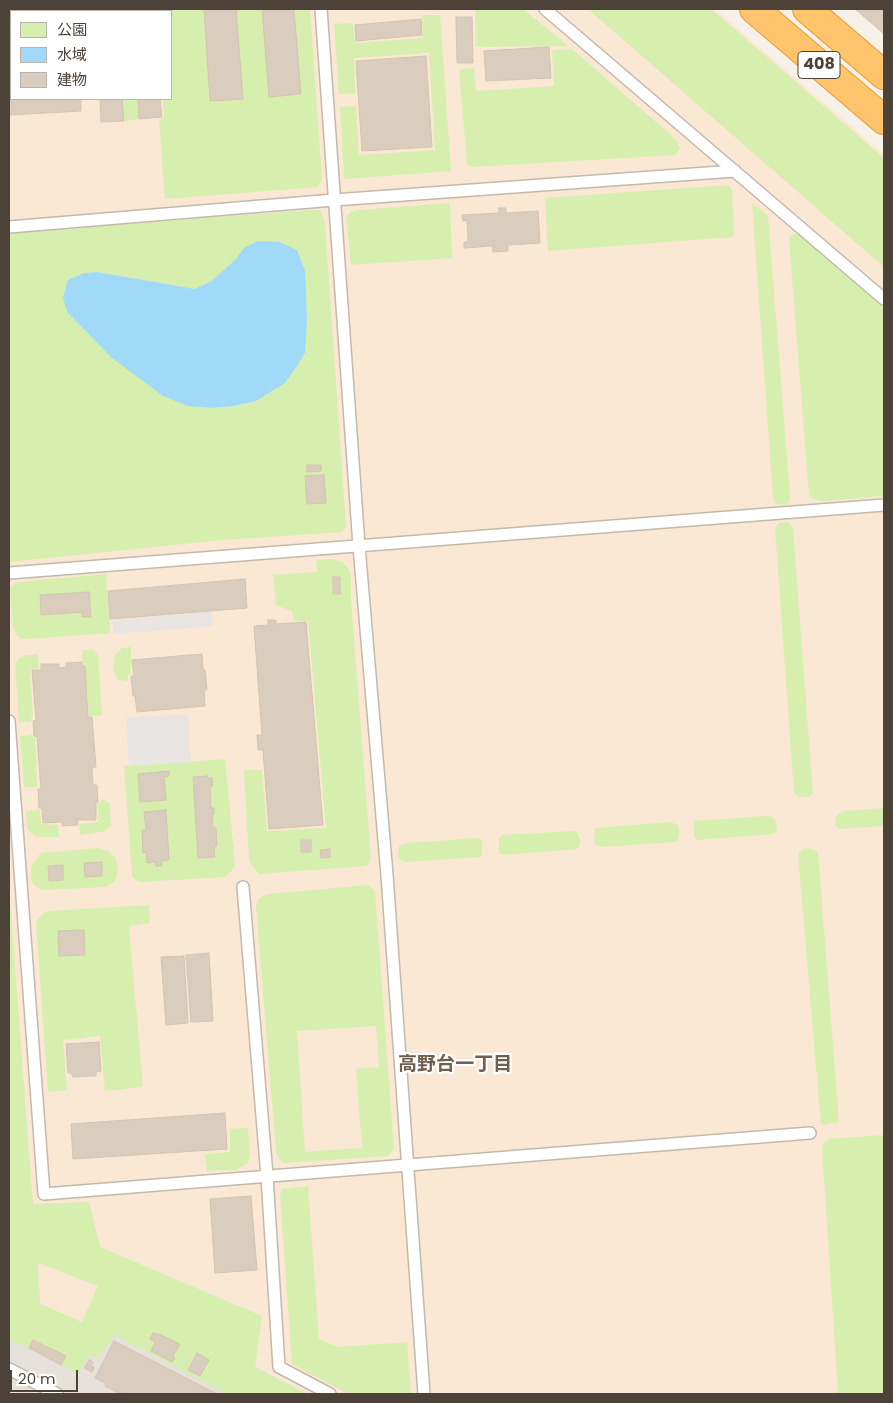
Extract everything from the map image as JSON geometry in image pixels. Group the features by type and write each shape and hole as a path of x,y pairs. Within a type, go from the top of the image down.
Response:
{"highway":[{"name":"408","path":"754,9 884,120"},
{"name":"408","path":"807,9 884,75"}],"lane":[{"path":"321,9 359,546 387,875 424,1394"},
{"path":"545,9 884,299"},
{"path":"9,227 334,200 734,172"},
{"path":"9,573 884,505"},
{"path":"9,721 12,798 44,1194 810,1133"},
{"path":"244,887 267,1176 279,1367 330,1394"},
{"path":"9,1369 57,1394"}],"shaded area":[{"path":"9,9 715,9 884,154 884,1394 308,1394 99,1286 82,1322 9,1290"},
{"path":"211,612 213,626 114,634 113,620"},
{"path":"188,714 191,762 129,766 126,718"},
{"path":"98,1286 308,1394 9,1394 9,1290 82,1322"}],"green space":[{"path":"310,9 322,179 318,187 165,199 159,119 164,118 163,100 172,100 172,10 157,10"},
{"path":"475,9 523,9 568,46 476,47"},
{"path":"588,9 711,9 884,158 884,267"},
{"path":"422,15 440,15 451,171 344,179 340,107 356,106 359,155 435,150 429,53 354,58 355,93 339,94 334,24 353,23 355,43 423,38"},
{"path":"572,49 672,136 680,147 676,155 472,167 467,164 459,70 474,68 476,91 554,86 552,50"},
{"path":"122,100 138,100 139,119 124,121"},
{"path":"729,185 732,190 734,237 548,251 545,198"},
{"path":"450,203 452,258 351,265 346,217 351,212"},
{"path":"752,203 768,216 790,497 789,503 783,505 776,504 773,498"},
{"path":"320,210 325,224 346,526 342,532 222,540 9,562 9,233","holes":["244,248 305,353 285,383 256,401 212,408 81,326 67,312 84,273 97,272 195,289 213,280 236,259"]},
{"path":"793,234 804,236 884,305 884,496 823,501 813,499 809,495 789,239"},
{"path":"779,523 789,523 793,528 813,794 809,797 800,797 794,794 775,528"},
{"path":"333,559 342,562 348,568 351,576 351,600 371,859 367,866 259,874 249,859 244,770 262,770 267,831 326,828 308,621 294,621 292,611 276,605 273,575 317,572 316,560"},
{"path":"106,574 110,633 28,639 22,639 16,634 13,627 10,588 13,584"},
{"path":"131,647 131,674 128,675 128,681 118,680 113,669 115,655 122,648"},
{"path":"82,650 93,650 98,654 102,715 89,716"},
{"path":"38,654 39,668 30,669 33,718 31,718 31,722 19,722 15,665 18,659 26,655"},
{"path":"32,735 35,738 37,787 24,787 20,736"},
{"path":"225,759 235,865 232,870 225,877 137,881 132,876 124,766"},
{"path":"101,800 105,800 110,804 111,826 105,831 80,835 79,824 98,822 98,803"},
{"path":"884,808 884,826 840,829 836,827 835,817 843,811"},
{"path":"40,810 41,824 58,825 59,837 37,837 30,832 27,827 26,811"},
{"path":"773,817 776,821 777,831 773,834 697,840 694,837 694,821"},
{"path":"669,822 676,824 679,828 679,838 675,842 601,847 595,844 594,830 597,828"},
{"path":"576,831 580,839 580,845 577,849 502,855 499,853 499,839 501,835"},
{"path":"477,838 482,840 482,854 480,857 405,862 398,857 399,846 408,843"},
{"path":"99,848 109,851 116,859 118,870 116,880 111,884 105,887 46,890 40,889 33,884 31,877 32,865 41,853"},
{"path":"807,848 813,849 818,853 839,1122 821,1125 798,854"},
{"path":"368,885 375,891 394,1149 388,1156 285,1163 280,1160 276,1152 256,906 259,898 267,894","holes":["376,1026 379,1067 356,1069 362,1148 305,1152 297,1031"]},
{"path":"9,889 33,1204 89,1202 100,1247 262,1316 255,1367 308,1394 228,1394 114,1335 98,1358 89,1355 78,1374 9,1339","holes":["38,1263 98,1286 82,1322 40,1304"]},
{"path":"149,905 150,923 129,926 143,1087 105,1091 100,1036 63,1040 67,1090 48,1092 36,922 42,914 49,911"},
{"path":"248,1128 250,1155 248,1163 236,1170 207,1171 205,1154 230,1152 230,1129"},
{"path":"884,1135 884,1394 838,1394 822,1148 829,1139"},
{"path":"308,1186 319,1339 338,1347 407,1342 411,1394 348,1394 292,1364 280,1195 282,1189"}],"water":[{"path":"258,241 279,242 297,250 305,271 307,320 305,353 297,366 285,383 256,401 212,408 188,406 163,396 112,358 67,312 63,298 68,280 84,273 97,272 195,289 213,280 236,259 244,248"}],"building":[{"path":"68,9 155,9 155,10"},
{"path":"204,9 236,9 243,99 210,101"},
{"path":"262,9 294,9 301,94 269,97"},
{"path":"855,9 884,9 884,34"},
{"path":"456,17 472,17 473,63 457,63"},
{"path":"421,19 422,35 356,41 355,25"},
{"path":"10,33 10,100 81,100 81,111 9,115"},
{"path":"549,47 551,78 486,81 484,51"},
{"path":"426,56 432,147 362,151 356,61"},
{"path":"100,100 122,100 124,121 101,122"},
{"path":"138,100 160,100 162,117 139,119"},
{"path":"499,208 506,208 506,213 538,211 540,243 508,245 508,251 493,252 492,246 464,248 464,242 468,242 467,220 463,221 462,215 499,213"},
{"path":"307,465 321,465 321,471 307,472"},
{"path":"324,475 326,503 307,504 305,476"},
{"path":"333,577 340,577 340,594 333,594"},
{"path":"245,579 247,608 110,619 108,591"},
{"path":"89,592 91,617 82,617 82,612 41,615 40,595"},
{"path":"268,620 276,620 276,624 306,622 323,825 269,829 263,750 258,750 257,735 262,735 254,626 268,625"},
{"path":"202,654 207,690 204,690 205,706 137,712 131,676 134,676 132,660"},
{"path":"82,662 82,666 85,666 88,717 92,717 96,767 92,767 93,785 97,785 98,802 96,802 96,820 77,820 78,825 62,826 62,822 43,823 42,808 39,808 38,789 41,789 37,737 34,736 33,721 36,720 32,670 41,670 41,664 59,664 59,668 66,667 66,663"},
{"path":"169,771 169,776 164,777 166,800 140,802 138,774"},
{"path":"207,776 207,778 212,778 213,786 210,786 211,808 214,808 214,814 212,815 213,828 216,828 217,846 214,846 215,857 198,858 193,777"},
{"path":"166,810 169,860 161,861 162,866 156,866 155,862 147,863 146,852 143,853 142,830 146,830 144,812"},
{"path":"301,840 311,840 311,852 301,852"},
{"path":"330,849 330,857 321,858 320,850"},
{"path":"102,862 102,876 85,877 84,863"},
{"path":"63,865 63,880 49,881 48,866"},
{"path":"84,930 85,955 59,956 58,931"},
{"path":"209,953 213,1021 191,1022 186,955"},
{"path":"184,956 188,1023 166,1025 161,957"},
{"path":"99,1042 101,1071 96,1072 96,1076 73,1077 71,1073 68,1073 66,1044"},
{"path":"225,1113 227,1149 73,1159 71,1124"},
{"path":"251,1196 257,1270 215,1273 210,1199"},
{"path":"153,1333 180,1344 173,1356 175,1358 172,1362 151,1351 155,1342 150,1339"},
{"path":"33,1340 66,1356 61,1365 29,1348"},
{"path":"114,1341 217,1394 127,1394 121,1392 120,1394 105,1386 106,1383 95,1378"},
{"path":"197,1353 209,1360 200,1376 188,1370"},
{"path":"89,1360 93,1362 91,1366 94,1367 92,1372 84,1368"}],"district":[{"name":"高野台一丁目","path":"455,1065"}]}
